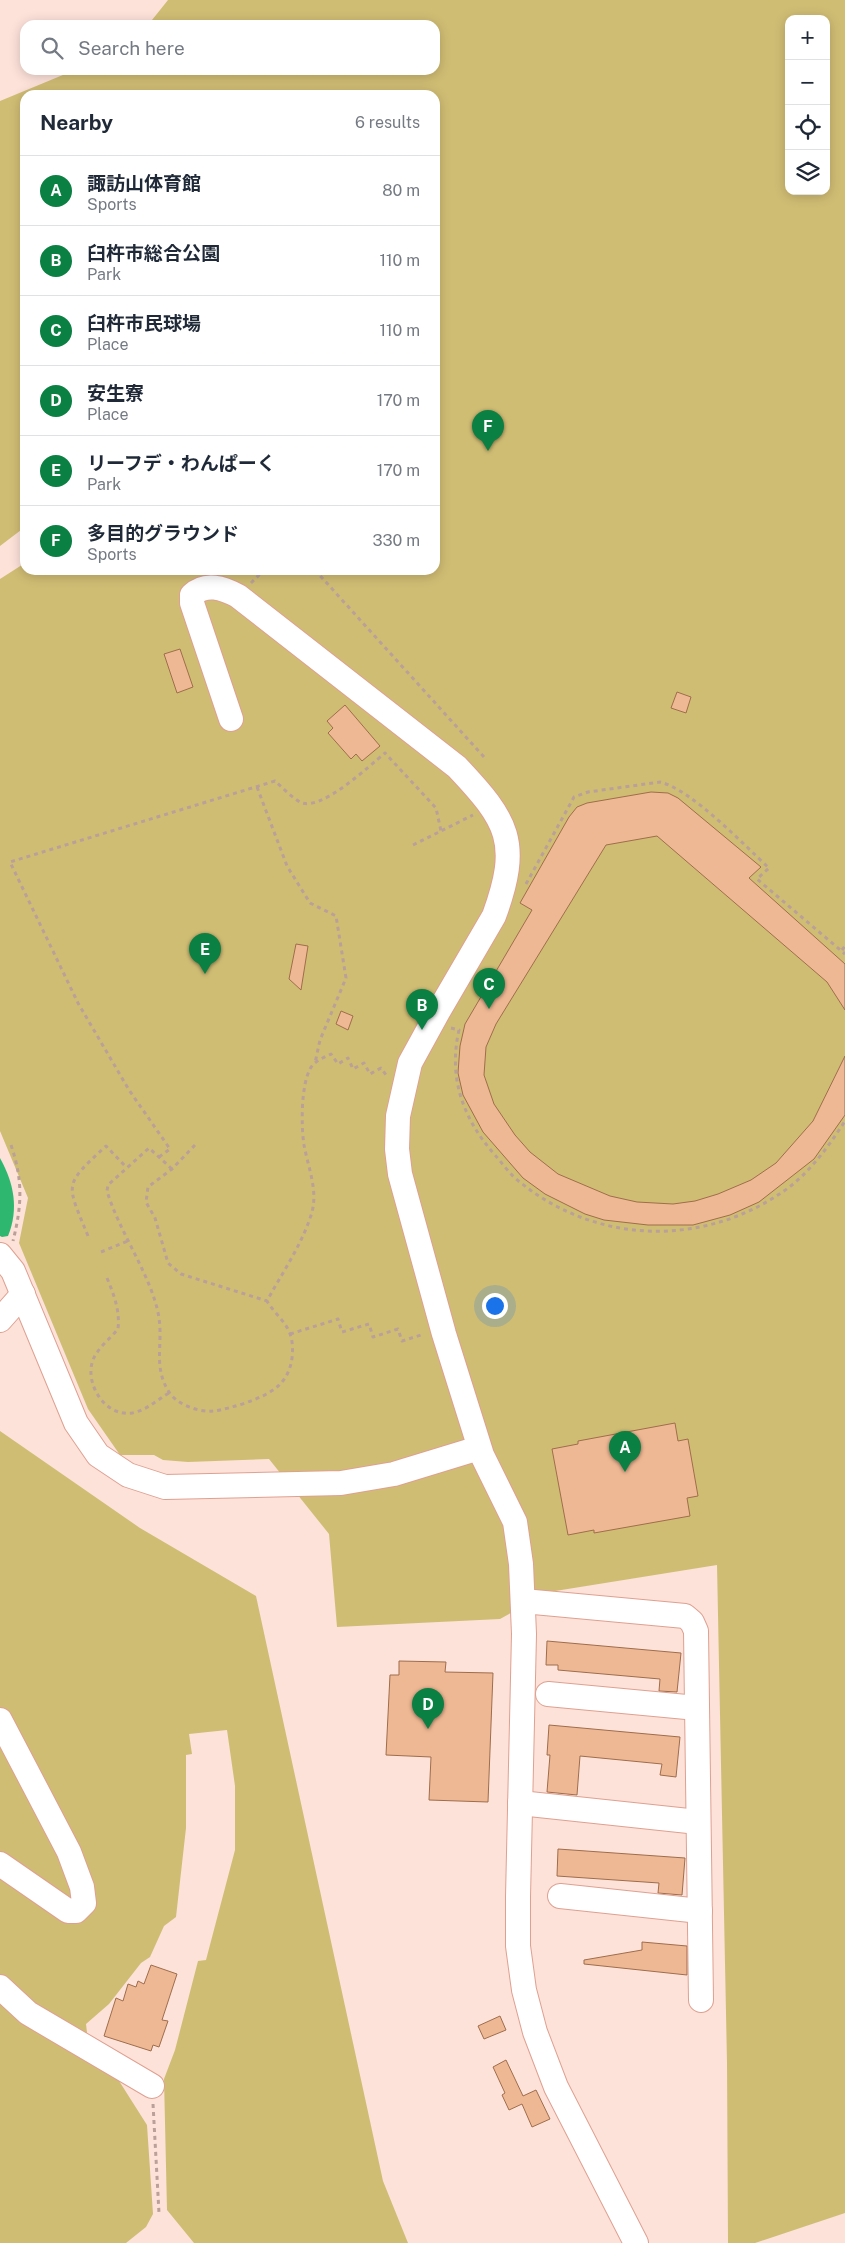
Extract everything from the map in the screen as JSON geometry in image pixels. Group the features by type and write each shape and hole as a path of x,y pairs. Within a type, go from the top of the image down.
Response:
{"street":[{"path":"231,719 192,603 192,595 206,588 216,587 238,596 457,767 488,801 505,832 507,843 503,888 494,916 410,1064 398,1116 397,1148 400,1174 479,1448 515,1522 521,1564 523,1601 518,1946 524,1990 535,2032 556,2087 636,2243"},
{"path":"6,1252 76,1423 98,1455 128,1475 165,1487 341,1484 394,1474 479,1448"},
{"path":"0,1320 23,1294"},
{"path":"523,1601 685,1616 692,1622 696,1632 701,2000"},
{"path":"548,1694 697,1708"},
{"path":"0,1720 69,1852 82,1887 84,1903 76,1911 68,1911 0,1864"},
{"path":"520,1803 698,1822"},
{"path":"560,1896 700,1911"},
{"path":"0,1987 28,2012 152,2086"}],"path":[{"path":"320,575 484,757"},
{"path":"159,1157 170,1150 129,1090 78,1003 10,862 275,781 301,802 315,804 331,796 385,753 436,808 441,831"},
{"path":"524,887 574,798 606,789 660,782 670,784 690,796 769,868 757,879 845,954"},
{"path":"257,787 287,866 310,903 336,916 346,978 320,1040 315,1063 307,1079 302,1132 312,1179 312,1211 300,1240 267,1301"},
{"path":"413,845 441,831 488,801"},
{"path":"842,950 845,946"},
{"path":"446,1026 459,1030 454,1059 458,1091 464,1106 487,1146 520,1182 538,1195 575,1214 614,1227 647,1232 682,1231 727,1221 757,1207 792,1185 823,1153 845,1121"},
{"path":"315,1063 331,1054 338,1064 348,1058 353,1069 364,1063 370,1074 381,1068 389,1079"},
{"path":"6,1252 20,1212 18,1168 10,1145"},
{"path":"88,1236 73,1199 72,1182 75,1174 106,1146 127,1168"},
{"path":"172,1169 149,1148 108,1185 107,1191 158,1315 158,1365 169,1392 187,1405 208,1411 222,1409 264,1396 276,1388 290,1369 292,1348 290,1334 279,1315 267,1301 181,1274 168,1263 155,1218 146,1202 148,1187 172,1169 195,1146"},
{"path":"101,1252 128,1241"},
{"path":"107,1278 117,1305 118,1329 92,1363 91,1378 96,1392 109,1407 122,1413 146,1408 169,1392"},
{"path":"290,1334 338,1319 342,1332 369,1324 373,1337 398,1329 402,1341 426,1334"},
{"path":"152,2086 159,2213"}],"shaded area":[{"path":"168,0 845,0 845,2213 755,2243 728,2243 727,2063 717,1565 549,1592 500,1619 337,1627 329,1534 269,1459 188,1462 163,1460 154,1455 120,1455 88,1409 19,1243 28,1198 0,1131 0,579 20,566 20,575 440,575 440,90 27,90 63,75 440,75 440,20 152,20"},
{"path":"20,93 20,531 0,546 0,101"},
{"path":"0,1158 12,1187 14,1206 8,1236 2,1237 0,1236"},
{"path":"0,1431 140,1528 256,1596 383,2181 408,2243 194,2243 167,2210 164,2079 175,2050 198,1961 206,1960 235,1850 235,1786 227,1730 189,1734 192,1754 186,1755 186,1828 176,1917 164,1926 150,1957 141,1963 109,2004 86,2024 90,2057 114,2073 147,2125 153,2214 146,2227 126,2243 0,2243"}],"building":[{"path":"180,649 193,687 177,693 164,654"},
{"path":"677,692 691,697 686,713 671,708"},
{"path":"345,705 380,746 362,761 356,754 351,759 328,733 333,728 327,721"},
{"path":"651,792 668,793 678,798 761,867 749,878 845,964 845,1010 827,982 657,836 606,845 496,1024 486,1047 484,1075 494,1104 515,1135 530,1152 558,1174 610,1196 637,1202 673,1204 695,1201 718,1194 751,1180 776,1163 813,1121 845,1056 845,1115 814,1159 759,1202 730,1215 693,1225 648,1225 604,1220 585,1214 545,1194 523,1178 483,1132 463,1095 458,1073 460,1046 465,1024 532,910 520,903 569,817 577,807 587,803"},
{"path":"296,944 308,946 301,990 289,979"},
{"path":"341,1011 353,1016 348,1030 336,1024"},
{"path":"675,1423 678,1441 688,1439 698,1496 687,1498 690,1516 594,1533 594,1530 568,1535 552,1449 578,1444 578,1441"},
{"path":"547,1641 681,1653 677,1692 659,1691 660,1679 558,1670 558,1665 546,1665"},
{"path":"399,1661 446,1662 445,1672 493,1673 488,1802 429,1800 431,1757 386,1755 390,1675 399,1675"},
{"path":"549,1725 680,1737 676,1777 660,1775 662,1764 580,1756 577,1795 547,1792 550,1755 547,1755"},
{"path":"558,1849 685,1858 682,1895 658,1893 659,1883 557,1876"},
{"path":"642,1942 687,1946 687,1975 584,1964 584,1960 642,1950"},
{"path":"151,1965 177,1974 162,2020 168,2021 159,2047 153,2045 151,2051 104,2036 116,1998 123,2001 128,1984 136,1987 138,1981 144,1984"},
{"path":"500,2016 506,2030 484,2039 478,2026"},
{"path":"506,2060 523,2096 536,2090 550,2119 532,2127 522,2104 509,2110 502,2095 505,2093 493,2067"}],"place":[{"name":"多目的グラウンド","path":"488,451"},
{"name":"リーフデ・わんぱーく","path":"205,974"},
{"name":"臼杵市民球場","path":"489,1009"},
{"name":"臼杵市総合公園","path":"422,1030"},
{"name":"諏訪山体育館","path":"625,1472"},
{"name":"安生寮","path":"428,1729"}]}
